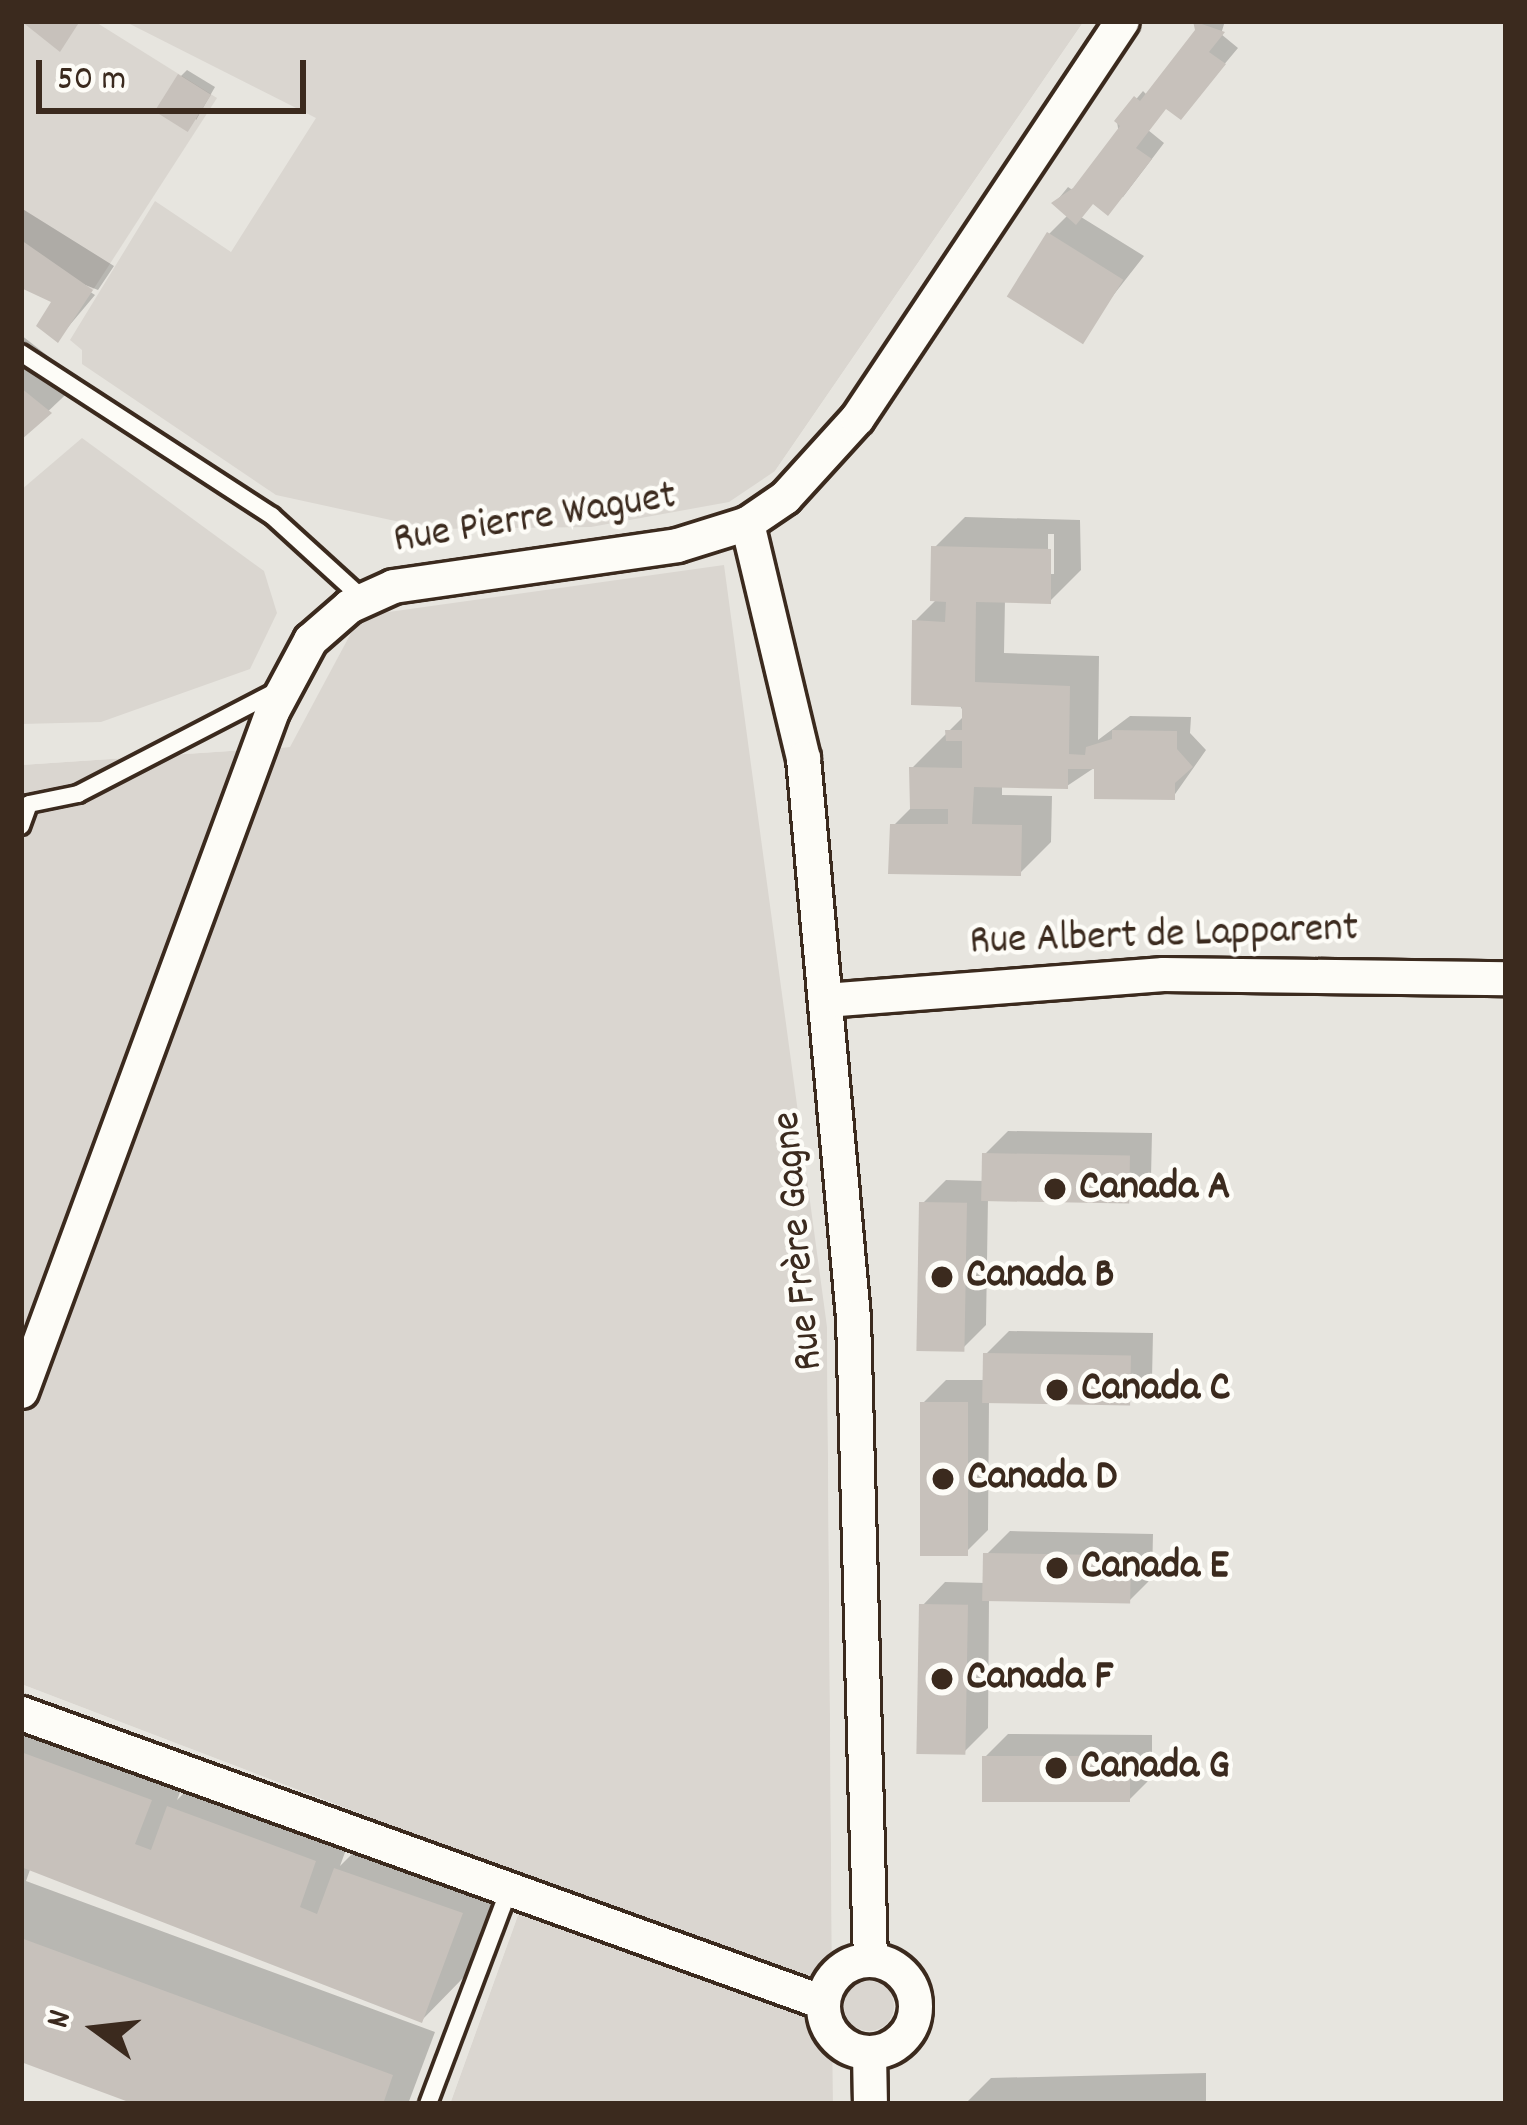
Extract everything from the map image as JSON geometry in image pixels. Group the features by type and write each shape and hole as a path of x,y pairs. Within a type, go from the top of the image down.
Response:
{"street":[{"name":"Rue Pierre Waguet","path":"21,1391 31,1334 281,689 310,640 362,598 424,580 677,545 747,524 805,479 857,418 1123,21"},
{"name":"Rue Frère Gagne","path":"747,524 800,742 859,1399 869,1960"},
{"name":"Rue Albert de Lapparent","path":"825,1000 1163,974 1506,977"},
{"path":"21,1713 823,2002"},
{"path":"869,1960 901,1972 915,2009 901,2040 869,2053 832,2035 823,2002 839,1970 869,1960"},
{"path":"869,2053 870,2104"}],"lane":[{"path":"21,353 272,516 362,598"},
{"path":"21,826 25,804 78,794 281,689"},
{"path":"428,2104 508,1892"}],"shaded area":[{"path":"21,21 136,21 560,220 775,471 1084,21 1506,21 1506,2104 833,2104 827,1327 360,616 291,747 21,765"},
{"path":"21,21 94,21 217,98 93,290 21,245"},
{"path":"124,21 1084,21 775,471 729,502 591,527 432,529 276,495 82,364 82,350 70,340 155,201 231,252 316,118"},
{"path":"82,438 264,571 277,613 250,669 101,722 21,724 21,490"},
{"path":"724,565 827,1327 833,2104 450,2104 531,1879 21,1684 21,765 290,747 360,616"},
{"path":"21,1684 531,1879 450,2104 21,2104"},
{"path":"869,1981 887,1988 894,2006 887,2024 869,2031 851,2024 844,2006 851,1988"}],"building":[{"path":"21,21 80,21 60,52"},
{"path":"1193,21 1225,32 1209,52 1226,64 1181,120 1166,109 1136,148 1152,159 1108,216 1093,204 1076,225 1051,203 1073,188 1120,126 1114,121 1134,96 1140,101 1195,30"},
{"path":"178,74 211,95 188,132 155,111"},
{"path":"1047,232 1123,280 1083,344 1007,296"},
{"path":"21,240 93,290 58,343 36,326 51,302 21,288"},
{"path":"21,388 52,413 21,440"},
{"path":"931,546 1051,549 1051,604 976,602 975,682 1070,686 1069,754 1085,755 1086,747 1112,739 1112,730 1177,731 1177,749 1193,767 1175,783 1175,800 1094,799 1094,769 1068,769 1068,789 974,787 972,824 1022,825 1021,876 888,874 890,824 948,824 948,809 910,809 909,767 962,768 962,741 946,741 945,730 962,730 962,707 911,705 912,620 945,622 946,602 930,601"},
{"name":"Canada A","path":"982,1153 1130,1156 1129,1204 981,1201"},
{"name":"Canada B","path":"919,1202 967,1203 964,1352 916,1351"},
{"name":"Canada C","path":"983,1353 1131,1356 1130,1406 982,1403"},
{"name":"Canada D","path":"920,1402 968,1402 968,1556 920,1556"},
{"name":"Canada E","path":"983,1553 1131,1556 1130,1604 982,1601"},
{"name":"Canada F","path":"919,1604 968,1605 965,1755 916,1754"},
{"path":"21,1752 152,1800 135,1844 151,1850 167,1806 316,1861 300,1907 317,1914 334,1868 463,1913 422,2023 21,1867"},
{"name":"Canada G","path":"982,1756 1130,1756 1130,1802 982,1802"},
{"path":"21,1938 393,2075 383,2104 134,2104 21,2062"}],"place":[{"name":"Canada A","path":"1055,1189"},
{"name":"Canada B","path":"942,1277"},
{"name":"Canada C","path":"1057,1390"},
{"name":"Canada D","path":"943,1479"},
{"name":"Canada E","path":"1057,1568"},
{"name":"Canada F","path":"942,1679"},
{"name":"Canada G","path":"1056,1768"}]}
